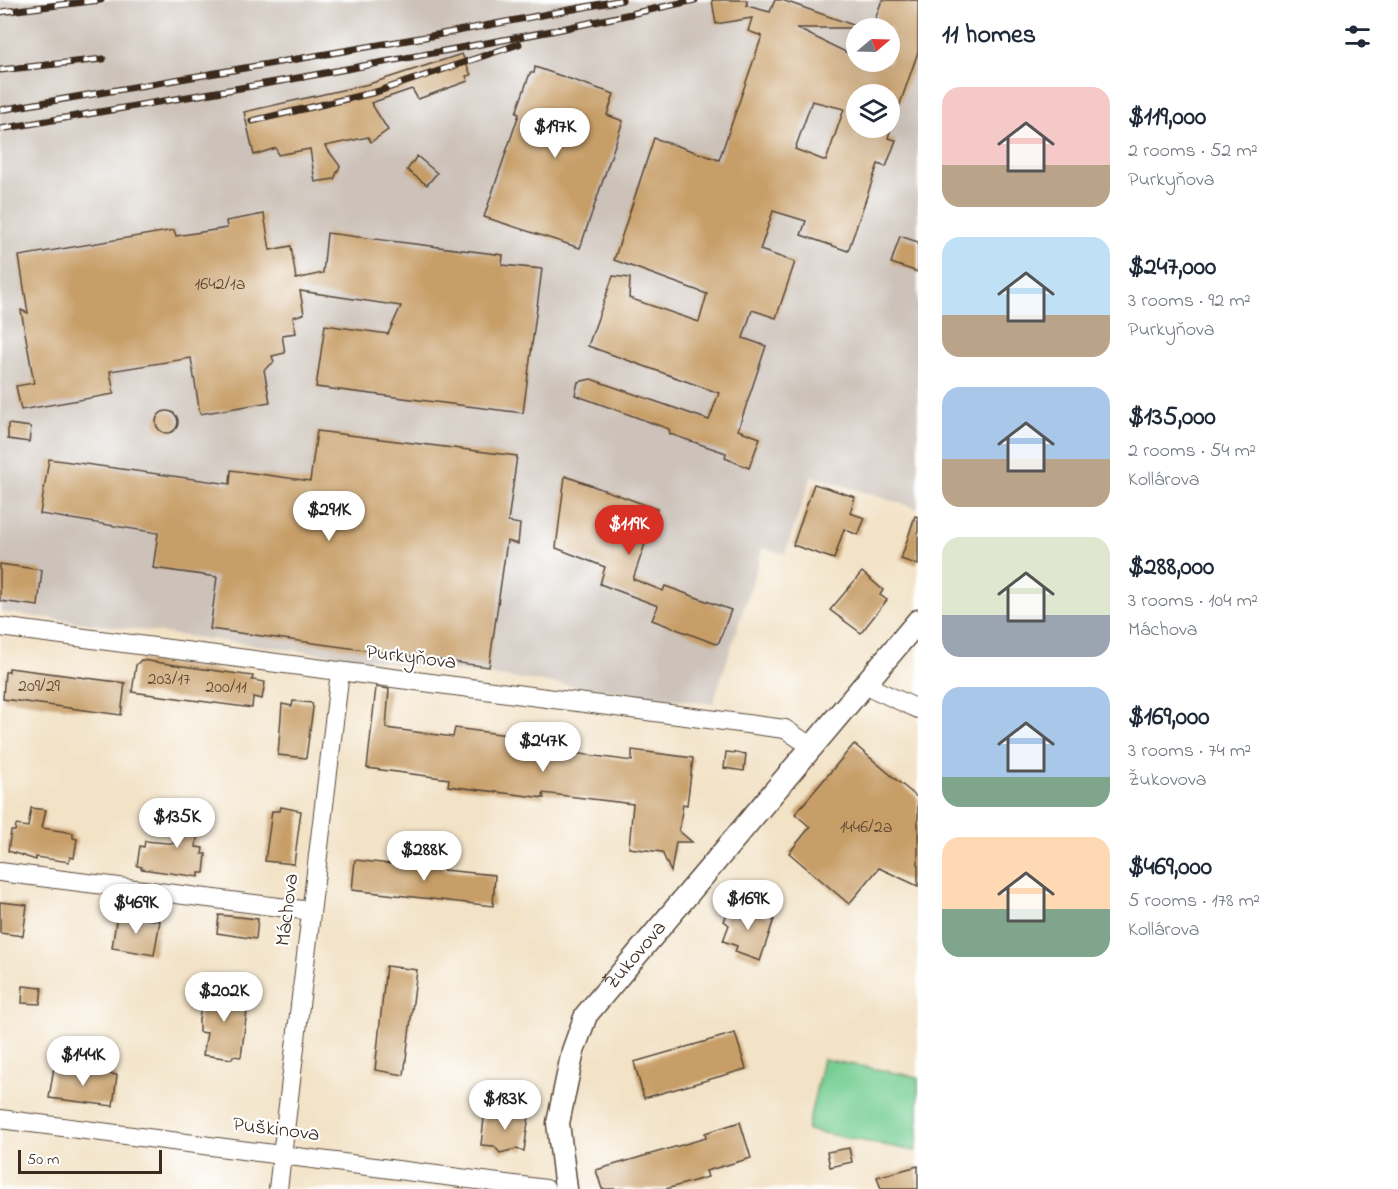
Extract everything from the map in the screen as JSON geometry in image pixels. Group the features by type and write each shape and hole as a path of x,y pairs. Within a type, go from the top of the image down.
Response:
{"street":[{"name":"Žukovova","path":"566,1189 558,1123 573,1051 586,1015 918,621"},
{"name":"Purkyňova","path":"0,627 785,729 812,747"},
{"name":"Máchova","path":"278,1189 340,672"},
{"path":"865,685 918,709"},
{"path":"0,872 310,911"},
{"name":"Puškinova","path":"0,1119 546,1189"}],"shaded area":[{"path":"0,0 918,0 918,509 812,476 785,554 763,548 713,704 0,612"}],"green space":[{"path":"823,1059 918,1077 918,1137 915,1151 807,1130"}],"building":[{"path":"712,0 747,0 747,6 770,12 775,0 782,0 846,22 846,28 796,28 846,52 846,72 900,72 900,18 876,18 882,0 918,0 918,52 900,104 900,84 846,84 846,138 896,140 886,167 878,164 848,251 801,235 806,221 773,211 760,250 795,262 776,318 752,310 743,338 766,346 738,430 760,438 749,468 725,458 726,453 670,434 669,429 575,395 578,382 591,379 709,420 719,393 588,346 613,276 630,278 629,298 699,322 707,294 614,260 654,138 719,160 762,36 748,31 752,18 716,24","holes":["812,101 844,109 826,161 795,149"]},
{"path":"462,54 471,75 466,76 468,81 418,99 412,89 371,103 388,130 371,142 368,137 325,146 340,166 334,179 315,182 310,149 278,155 276,148 254,155 244,112 369,84"},
{"path":"535,67 614,94 607,115 623,121 580,248 484,217 519,114 516,113 530,73 534,73"},
{"path":"417,156 437,173 427,185 407,170"},
{"path":"264,214 270,250 291,246 296,279 323,273 327,233 503,255 502,265 542,269 523,413 316,387 325,325 388,334 401,306 300,291 304,314 293,317 296,333 282,335 285,353 272,356 274,362 264,370 270,402 200,414 191,358 110,371 114,394 21,410 16,386 34,383 21,310 28,313 19,256 174,230 176,236 227,228 226,221"},
{"path":"900,236 918,242 918,272 891,263"},
{"path":"167,411 177,418 178,422 171,432 167,433 157,426 156,422 163,412"},
{"path":"8,424 31,427 29,442 8,439"},
{"path":"317,431 517,456 508,522 520,524 518,544 507,541 489,667 210,629 217,577 153,568 158,533 40,514 49,459 230,484 231,470 310,481"},
{"path":"565,476 657,509 633,579 663,591 665,586 731,610 719,642 716,644 652,620 658,606 600,584 605,567 556,548"},
{"path":"814,484 855,497 850,513 865,518 858,535 844,529 834,559 793,545"},
{"path":"915,516 918,517 918,565 901,559"},
{"path":"0,564 42,570 38,606 0,601"},
{"path":"862,572 883,590 880,595 887,600 861,633 830,610"},
{"path":"141,660 253,676 252,680 265,682 262,699 253,697 252,708 132,692 136,665"},
{"path":"9,668 125,683 121,715 3,699 5,672 9,672"},
{"path":"376,687 389,689 386,728 453,737 455,728 552,741 551,750 632,761 632,750 693,758 687,805 683,804 679,831 692,842 676,842 671,872 662,852 629,848 633,804 543,793 544,798 448,786 449,779 367,768"},
{"path":"293,701 312,703 306,758 278,755 282,704 292,706"},
{"path":"854,744 918,798 918,886 879,868 849,904 789,853 810,827 795,814"},
{"path":"726,752 746,754 744,771 724,768"},
{"path":"182,803 201,805 196,847 203,848 202,854 206,854 204,873 199,873 199,877 141,869 142,867 137,866 140,846 144,847 145,841 178,844"},
{"path":"281,807 301,811 294,864 265,861 272,811 280,811"},
{"path":"31,808 46,810 42,828 73,833 73,838 77,839 74,858 70,857 69,862 36,857 36,860 8,851 11,831 15,831 16,825 28,827"},
{"path":"408,858 443,862 443,870 495,875 493,906 352,890 355,860 408,866"},
{"path":"0,902 27,905 23,936 0,933"},
{"path":"731,904 774,919 760,961 735,952 737,946 723,941 729,925 724,921"},
{"path":"117,915 160,921 154,955 112,948"},
{"path":"219,915 258,919 256,939 217,933"},
{"path":"386,966 417,970 404,1075 375,1070"},
{"path":"23,986 42,988 40,1004 22,1003"},
{"path":"212,986 242,991 241,994 249,995 241,1057 233,1056 232,1059 203,1055 207,1033 199,1032 199,1020 201,1007 210,1002"},
{"path":"735,1033 746,1069 644,1098 634,1062"},
{"path":"54,1067 117,1075 113,1106 49,1098"},
{"path":"485,1110 529,1115 524,1151 516,1149 500,1153 494,1146 481,1145"},
{"path":"740,1122 751,1158 706,1171 708,1177 666,1189 602,1189 596,1170 706,1138 705,1133"},
{"path":"849,1148 852,1162 830,1167 827,1152"},
{"path":"918,1166 918,1189 881,1189 877,1177"}],"railway":[{"path":"0,12 101,0"},
{"path":"0,110 431,36 622,0"},
{"path":"0,129 287,80 557,30 695,0"},
{"path":"252,121 376,92 519,44"},
{"path":"0,70 103,59"}]}
